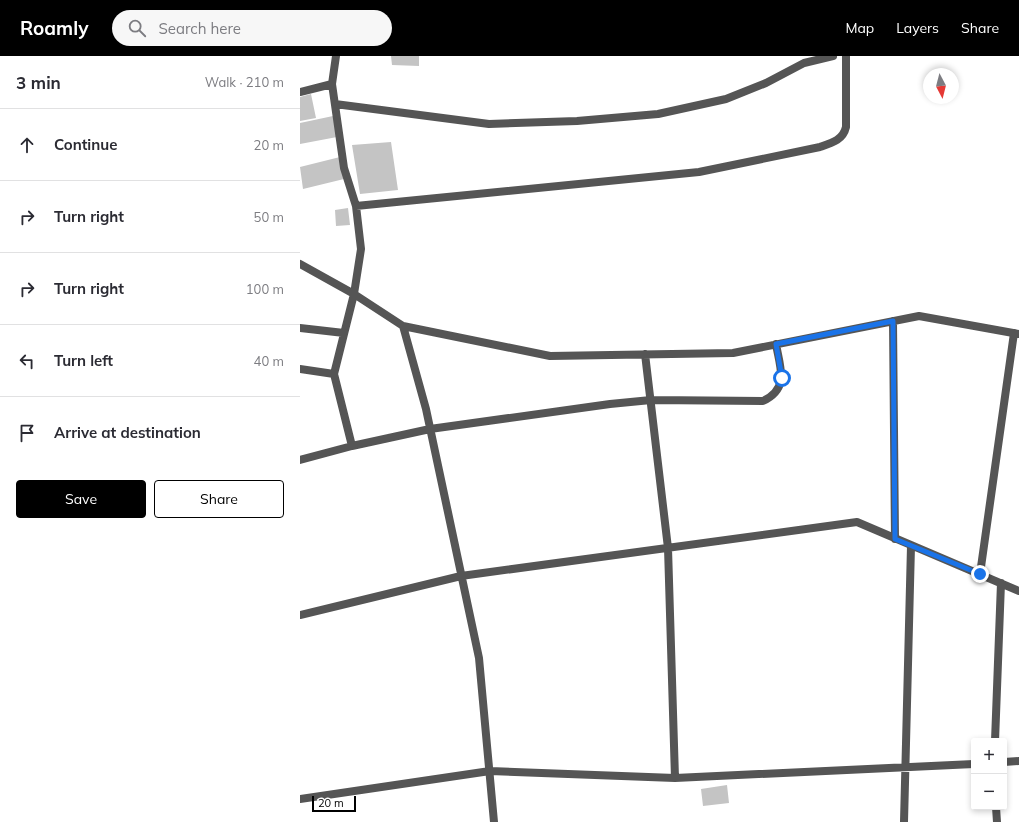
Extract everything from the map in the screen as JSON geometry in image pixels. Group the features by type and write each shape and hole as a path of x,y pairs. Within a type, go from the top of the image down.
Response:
{"street":[{"path":"336,56 332,84 344,168 356,206 361,249 354,294 334,374 352,446"},
{"path":"335,104 489,124 577,121 658,114 726,99 766,83 804,64 833,56"},
{"path":"356,206 699,172 820,148 833,143 845,133 846,56"},
{"path":"300,92 332,84"},
{"path":"300,264 354,294 403,326 550,356 733,353 919,316 1016,333 980,574"},
{"path":"893,321 895,539"},
{"path":"403,326 430,429 479,658 494,822"},
{"path":"300,328 344,333"},
{"path":"300,460 352,446 430,429 651,400 763,401 772,396 778,390 782,378 776,344"},
{"path":"645,354 668,548 675,778"},
{"path":"300,369 334,374"},
{"path":"300,616 462,576 857,522 1019,591"},
{"path":"904,822 911,546"},
{"path":"994,738 1001,583"},
{"path":"1007,762 1019,761"},
{"path":"300,799 490,771 675,778 971,764"},
{"path":"996,810 997,822"}],"building":[{"path":"391,56 419,56 419,66 392,65"},
{"path":"311,94 316,118 300,121 300,97"},
{"path":"333,116 337,137 300,144 300,123"},
{"path":"391,142 398,190 360,194 352,145"},
{"path":"340,157 344,179 303,189 300,167"},
{"path":"348,208 350,225 336,226 335,210"},
{"path":"727,785 729,803 703,806 701,789"}],"route":[{"path":"782,378 776,344 893,321 895,539 980,574"}]}
